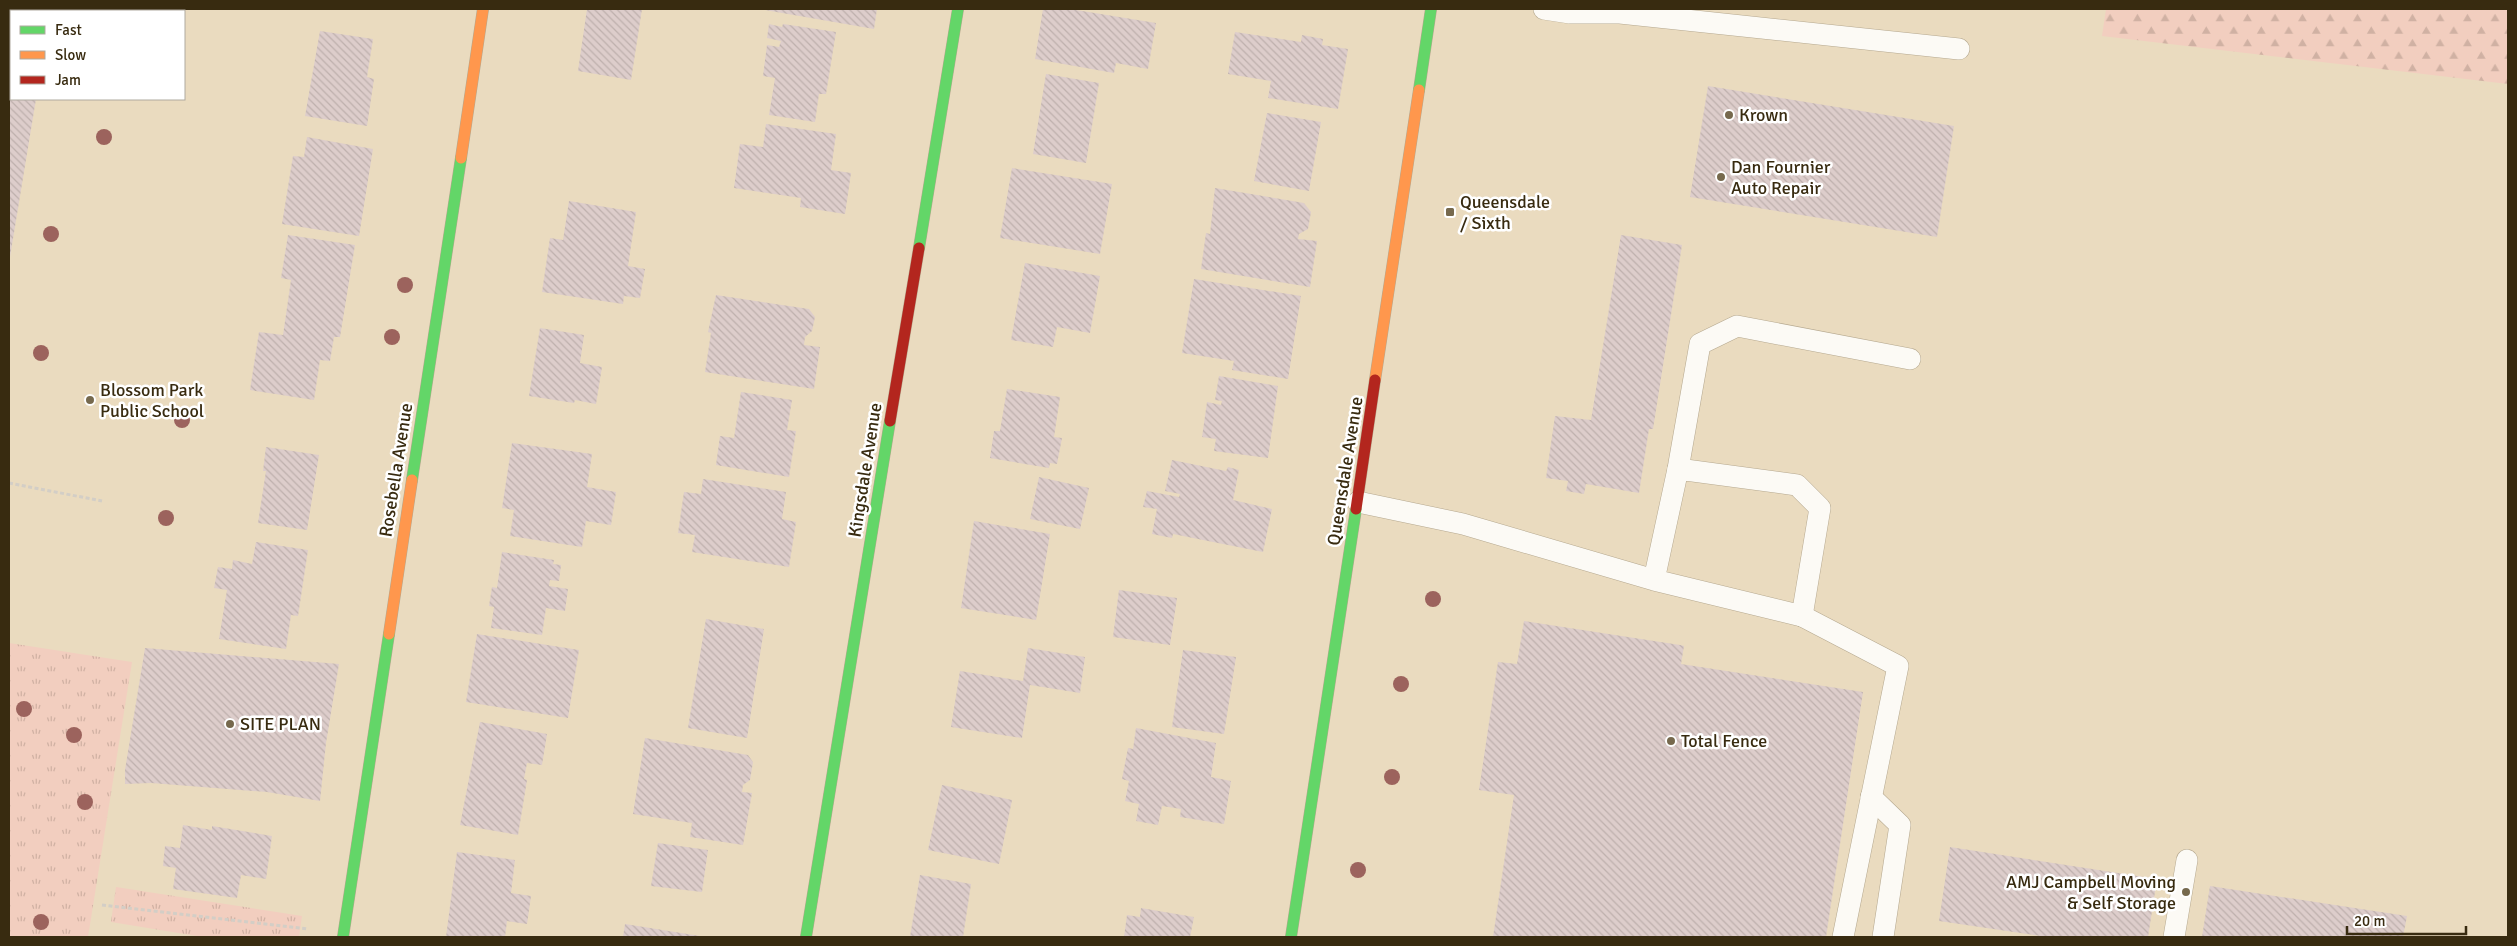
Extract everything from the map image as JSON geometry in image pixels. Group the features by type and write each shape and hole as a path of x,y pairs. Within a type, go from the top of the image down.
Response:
{"street":[{"name":"Rosebella Avenue","path":"343,935 483,9"},
{"name":"Kingsdale Avenue","path":"806,937 958,9"},
{"name":"Queensdale Avenue","path":"1290,937 1358,502 1431,9"}],"lane":[{"path":"1544,9 1570,14 1620,13 1959,49"},
{"path":"1654,580 1678,469 1700,344 1737,326 1910,359"},
{"path":"1678,469 1797,485 1820,508 1802,616"},
{"path":"1358,502 1463,524 1654,580 1802,616 1898,666 1843,937"},
{"path":"1871,797 1900,825 1883,937"},
{"path":"2174,937 2187,860"}],"path":[{"path":"9,483 102,501"},
{"path":"102,905 343,935"}],"green space":[{"path":"2106,9 2508,9 2508,84 2102,36"},
{"path":"9,643 132,662 88,937 9,937"},
{"path":"116,887 302,916 299,937 203,937 111,922"}],"building":[{"path":"9,9 150,9 10,10 10,100 36,100 10,257"},
{"path":"587,9 642,9 631,80 578,71"},
{"path":"759,9 877,9 874,29"},
{"path":"1043,9 1070,9 1156,23 1148,69 1116,63 1114,73 1035,59"},
{"path":"769,24 782,27 783,24 836,32 826,94 819,94 815,122 769,115 775,78 763,76 767,45 779,47 781,41 767,38"},
{"path":"320,31 373,39 367,77 374,79 367,126 305,116"},
{"path":"1235,32 1301,42 1302,35 1323,39 1322,45 1348,49 1338,109 1268,98 1271,81 1228,74"},
{"path":"1046,74 1099,83 1086,163 1033,154"},
{"path":"1708,86 1954,126 1937,237 1690,197"},
{"path":"1267,113 1321,122 1309,191 1254,181"},
{"path":"766,124 836,134 831,170 851,173 845,214 800,207 801,198 734,188 740,144 763,147"},
{"path":"307,137 373,149 359,236 282,224 293,156 304,157"},
{"path":"1012,168 1112,184 1100,254 1000,238"},
{"path":"1215,188 1304,203 1311,212 1308,229 1299,234 1298,239 1317,241 1310,287 1201,269 1206,233 1210,234"},
{"path":"569,201 636,212 628,266 645,269 640,298 624,296 623,304 542,292 550,238 563,240"},
{"path":"288,235 355,245 340,337 334,337 330,361 320,360 314,400 250,390 259,332 283,335 291,280 281,278"},
{"path":"1621,235 1682,245 1653,429 1649,429 1639,493 1586,484 1584,494 1566,491 1568,481 1546,478 1555,416 1591,420"},
{"path":"1025,263 1100,276 1090,333 1057,327 1053,347 1011,340"},
{"path":"1194,279 1301,296 1288,379 1232,370 1234,361 1182,353"},
{"path":"716,295 809,309 815,317 812,331 805,337 804,345 820,347 814,389 705,372 711,333 708,332"},
{"path":"540,328 584,335 580,363 602,367 596,404 575,400 574,403 529,396"},
{"path":"1219,376 1278,386 1268,458 1214,451 1216,439 1202,437 1207,402 1221,405 1222,401 1215,400"},
{"path":"1007,389 1060,397 1054,437 1062,438 1057,464 1050,463 1049,468 990,458 994,431 1000,431"},
{"path":"741,392 792,400 787,430 796,431 789,477 716,465 720,436 734,438"},
{"path":"512,443 592,454 587,487 616,492 611,525 586,521 582,547 510,536 514,510 502,508"},
{"path":"266,447 319,455 307,530 258,523 266,471 263,471"},
{"path":"1172,460 1226,471 1228,467 1239,470 1233,500 1272,509 1263,552 1173,534 1172,538 1152,534 1157,509 1143,507 1147,491 1179,497 1180,494 1165,491"},
{"path":"1039,477 1089,488 1080,529 1030,519"},
{"path":"703,479 786,492 782,519 796,522 789,567 692,552 695,535 678,533 684,492 701,494"},
{"path":"974,521 1050,534 1036,620 961,608"},
{"path":"256,542 308,550 298,616 291,615 286,649 219,639 227,590 214,588 218,567 232,569 233,560 252,564"},
{"path":"502,552 554,560 553,564 561,565 559,581 550,580 549,586 568,589 565,611 546,608 542,635 491,628 494,607 489,606 492,587 497,588"},
{"path":"1119,590 1177,598 1170,645 1113,637"},
{"path":"706,619 764,629 747,738 688,728"},
{"name":"Total Fence","path":"1524,621 1684,646 1681,664 1863,692 1826,937 1493,937 1514,795 1479,790 1498,662 1517,664"},
{"path":"477,634 579,650 568,718 466,702"},
{"name":"SITE PLAN","path":"145,648 339,664 326,743 320,801 267,792 151,783 125,784 125,770"},
{"path":"1028,648 1085,657 1080,693 1030,685 1022,738 951,727 960,671 1023,681"},
{"path":"1183,650 1236,657 1224,734 1172,727"},
{"path":"480,722 547,734 542,765 527,763 524,779 527,780 518,835 460,825"},
{"path":"1136,728 1216,743 1211,777 1231,781 1224,824 1180,817 1181,809 1162,806 1158,825 1136,821 1139,804 1125,801 1129,781 1122,779 1128,748 1133,749"},
{"path":"645,738 748,755 753,762 750,780 743,785 742,792 752,793 743,845 690,837 692,823 633,814"},
{"path":"942,785 1012,800 999,864 928,850"},
{"path":"183,825 212,830 212,826 272,836 266,879 241,875 237,898 173,889 176,868 163,866 165,846 180,848"},
{"path":"658,843 708,850 702,892 651,886"},
{"path":"1950,847 2157,879 2148,937 2047,937 1939,921"},
{"path":"457,852 515,860 511,893 531,896 527,924 507,921 505,937 446,937"},
{"path":"920,875 971,884 963,937 910,937"},
{"path":"2210,886 2407,916 2403,937 2202,937"},
{"path":"1141,908 1194,917 1190,937 1124,937 1127,915 1140,917"},
{"path":"625,924 700,936 700,937 623,937"}],"traffic: fast":[{"path":"919,248 958,9"},
{"path":"1419,90 1431,9"},
{"path":"412,480 461,158"},
{"path":"806,937 890,421"},
{"path":"1291,937 1356,509"},
{"path":"343,937 389,634"}],"traffic: slow":[{"path":"461,158 483,9"},
{"path":"1375,380 1419,90"},
{"path":"389,634 412,480"}],"traffic: jam":[{"path":"890,421 919,248"},
{"path":"1356,509 1375,380"}],"place":[{"name":"Krown","path":"1729,115"},
{"name":"Dan Fournier Auto Repair","path":"1721,177"},
{"name":"Queensdale / Sixth","path":"1450,212"},
{"name":"Blossom Park Public School","path":"90,400"},
{"name":"SITE PLAN","path":"230,724"},
{"name":"Total Fence","path":"1671,741"},
{"name":"AMJ Campbell Moving & Self Storage","path":"2186,892"}]}
